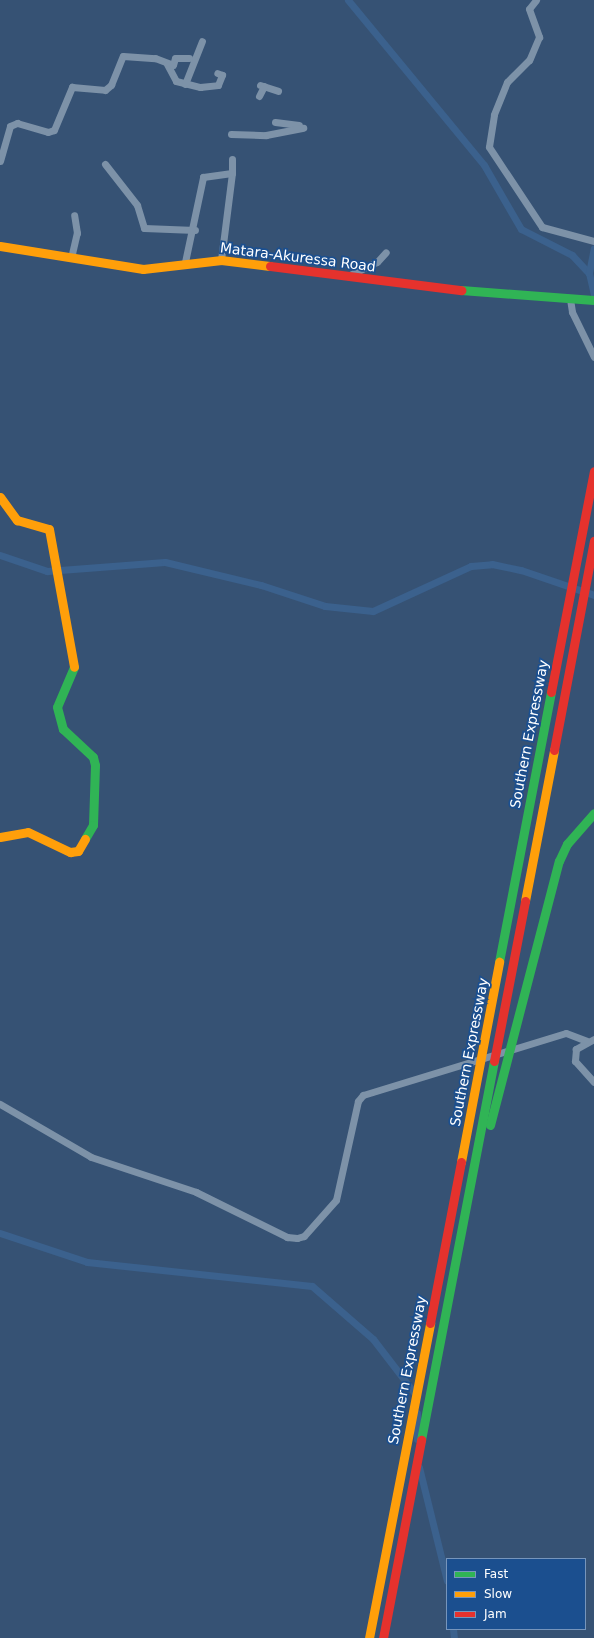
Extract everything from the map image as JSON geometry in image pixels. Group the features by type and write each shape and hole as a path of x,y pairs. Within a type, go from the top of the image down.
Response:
{"main road":[{"name":"Matara-Akuressa Road","path":"0,246 143,269 185,262 221,260 435,288 594,300"},
{"name":"Southern Expressway","path":"369,1638 594,470"},
{"path":"0,497 17,520 49,529 58,587 75,667 60,693 58,707 63,729 93,757 93,825 78,851 70,852 28,832 0,837"},
{"name":"Southern Expressway","path":"383,1638 594,541"},
{"path":"451,1286 557,868 567,844 594,813"}],"street":[{"path":"536,0 529,9 539,37 529,60 507,82 494,115 489,147 542,227 592,240"},
{"path":"185,84 202,41"},
{"path":"0,160 10,126 17,123 48,132 54,130 72,88 105,90 111,85 123,56 155,58 167,64 173,65 175,58 189,58"},
{"path":"167,64 176,81 200,87 218,85 222,75 217,73"},
{"path":"259,96 262,86 278,91"},
{"path":"231,134 266,135 303,127 275,122"},
{"path":"221,260 232,173 232,160"},
{"path":"105,164 137,205 144,228 195,230"},
{"path":"185,262 195,230 204,177 232,173"},
{"path":"71,258 77,233 74,215"},
{"path":"348,276 377,262 386,252"},
{"path":"574,299 572,312 594,356"},
{"path":"0,1104 91,1156 196,1192 287,1237 297,1238 304,1236 336,1200 358,1101 363,1095 566,1033 590,1040"},
{"path":"590,1040 576,1049 575,1061 594,1082"}],"waterway":[{"path":"348,0 484,165 521,229 572,255 589,273 594,295"},
{"path":"589,273 594,248"},
{"path":"0,555 47,571 165,562 261,585 325,606 373,611 471,566 492,564 521,570 594,595"},
{"path":"0,1233 87,1262 312,1286 373,1339 416,1395"},
{"path":"417,1413 417,1439"},
{"path":"419,1467 446,1577"},
{"path":"453,1630 454,1638"}],"traffic: fast":[{"path":"461,290 594,300"},
{"path":"74,667 57,707 63,729 93,757 95,765 93,825 85,839"},
{"path":"499,962 551,692"},
{"path":"490,1125 559,861 567,844 594,813"},
{"path":"421,1440 494,1061"}],"traffic: slow":[{"path":"0,246 143,269 221,260 270,266"},
{"path":"0,497 17,520 49,529 74,667"},
{"path":"525,901 554,750"},
{"path":"0,837 28,832 70,852 78,851 85,839"},
{"path":"461,1162 499,962"},
{"path":"369,1638 430,1323"}],"traffic: jam":[{"path":"270,266 461,290"},
{"path":"551,692 594,471"},
{"path":"554,750 594,541"},
{"path":"494,1061 525,901"},
{"path":"430,1323 461,1162"},
{"path":"383,1638 421,1440"}]}
